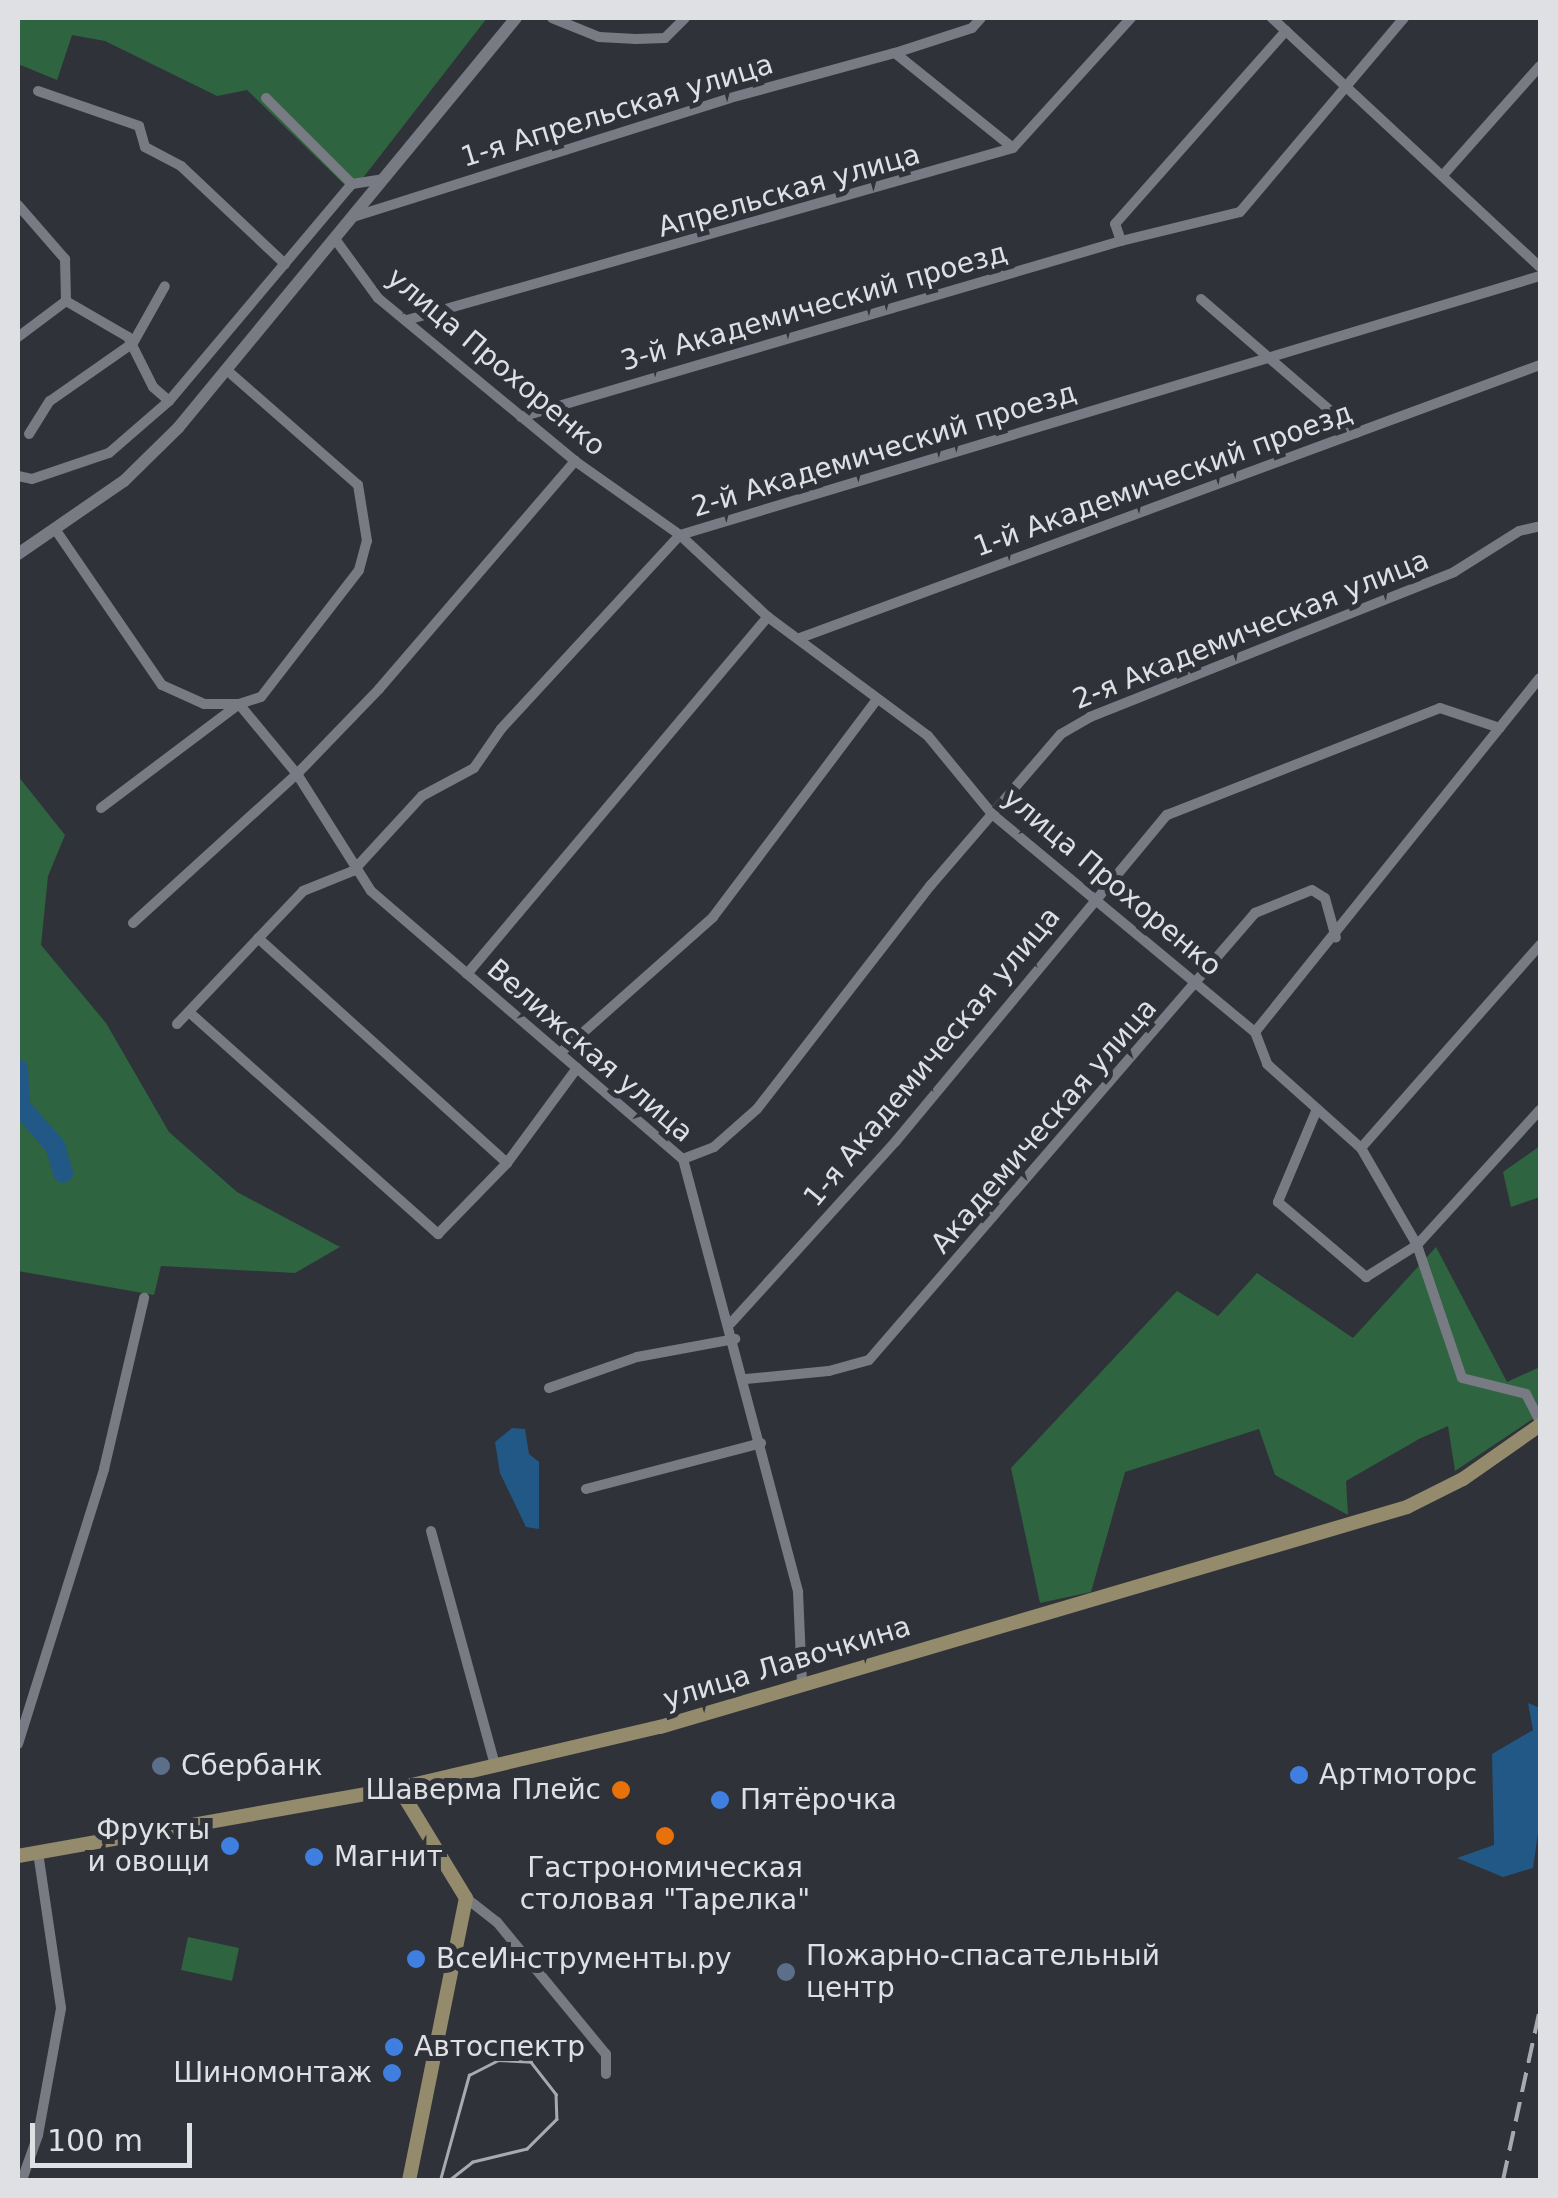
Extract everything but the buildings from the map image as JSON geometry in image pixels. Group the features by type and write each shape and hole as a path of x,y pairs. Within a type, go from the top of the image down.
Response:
{"main road":[{"name":"улица Лавочкина","path":"18,1856 398,1788 660,1727 1407,1507 1463,1479 1540,1423"},
{"path":"398,1788 466,1898 409,2180"}],"street":[{"path":"18,554 124,481 228,371 516,18"},
{"path":"552,18 599,37 636,40 665,38 685,18"},
{"name":"1-я Апрельская улица","path":"353,217 730,98 896,53 972,28 981,18"},
{"path":"896,53 1013,148 1131,18"},
{"path":"1272,18 1540,267"},
{"name":"3-й Академический проезд","path":"521,417 1120,241 1240,212 1404,18"},
{"path":"1120,241 1115,224 1286,31"},
{"path":"1444,174 1540,66"},
{"path":"38,91 139,126 145,146 180,166 285,264"},
{"path":"266,98 352,184"},
{"name":"Апрельская улица","path":"408,320 1013,148"},
{"path":"18,476 32,479 109,453 168,401 352,184 384,179"},
{"path":"18,205 64,259 66,301"},
{"name":"улица Прохоренко","path":"336,239 378,298 575,461 680,535 768,617 928,736 992,814 1256,1032 1268,1064 1360,1148 1417,1245 1462,1378 1526,1394 1540,1423"},
{"name":"2-й Академический проезд","path":"353,870 422,796 474,768 501,730 680,535 1540,276"},
{"path":"28,434 50,401 133,343 164,286"},
{"path":"1201,299 1356,433"},
{"path":"66,301 133,343 153,387 168,401"},
{"path":"18,337 66,301"},
{"name":"1-й Академический проезд","path":"800,638 1540,366"},
{"path":"101,808 240,704 261,697 360,570 368,541 358,485 228,371"},
{"path":"134,923 297,774 575,461"},
{"name":"2-я Академическая улица","path":"683,1159 714,1148 757,1108 992,814 1061,734 1090,716 1454,572 1520,531 1540,526"},
{"path":"54,529 162,685 204,704 240,704"},
{"path":"467,974 768,617"},
{"path":"1256,1032 1336,938 1540,678"},
{"path":"560,1054 713,917 876,700"},
{"name":"Велижская улица","path":"240,704 297,774 353,870 467,974 683,1159 746,1379 798,1592 802,1684"},
{"name":"1-я Академическая улица","path":"731,1323 896,1141 1167,815 1440,708 1500,728"},
{"path":"176,1024 303,891 353,870"},
{"name":"Академическая улица","path":"746,1379 829,1371 869,1360 1255,913 1312,890 1324,898 1336,938"},
{"path":"258,938 507,1163"},
{"path":"1360,1148 1540,945"},
{"path":"190,1012 438,1234 507,1163 577,1068"},
{"path":"1317,1109 1278,1202 1366,1276 1417,1245 1540,1110"},
{"path":"18,1744 104,1469 144,1298"},
{"path":"549,1388 637,1358 735,1339"},
{"path":"586,1489 762,1443"},
{"path":"431,1531 495,1765"},
{"path":"22,2180 38,2136 61,2008 38,1853"},
{"path":"466,1898 497,1922 606,2054 606,2074"}],"green space":[{"path":"18,18 487,18 352,192 247,90 217,96 105,41 72,35 57,80 18,64"},
{"path":"18,776 65,835 48,876 41,945 106,1023 169,1132 237,1192 340,1247 295,1273 161,1266 154,1295 18,1271"},
{"path":"1540,1146 1540,1197 1511,1207 1503,1172"},
{"path":"1436,1247 1507,1382 1540,1367 1540,1414 1455,1471 1448,1426 1419,1439 1346,1481 1348,1515 1275,1475 1259,1429 1125,1472 1091,1592 1040,1603 1011,1468 1177,1291 1218,1316 1257,1273 1353,1338"},
{"path":"188,1937 239,1948 232,1981 181,1970"}],"water":[{"path":"512,1428 525,1429 529,1454 539,1462 539,1529 526,1527 500,1473 495,1442"},
{"path":"1528,1703 1540,1708 1538,1833 1533,1868 1503,1877 1457,1858 1494,1845 1492,1754 1533,1730"}],"waterway":[{"path":"18,1069 20,1106 55,1146 63,1173"}],"tram line":[{"path":"440,2180 469,2075 498,2060 531,2062 556,2094 557,2119 527,2149 473,2162 450,2180"}],"railway":[{"path":"1503,2180 1540,2009"}],"place":[{"name":"Сбербанк","path":"161,1766"},
{"name":"Артмоторс","path":"1299,1775"},
{"name":"Шаверма Плейс","path":"621,1790"},
{"name":"Пятёрочка","path":"720,1800"},
{"name":"Гастрономическая столовая \"Тарелка\"","path":"665,1836"},
{"name":"Фрукты и овощи","path":"230,1846"},
{"name":"Магнит","path":"314,1857"},
{"name":"ВсеИнструменты.ру","path":"416,1959"},
{"name":"Пожарно-спасательный центр","path":"786,1972"},
{"name":"Автоспектр","path":"394,2047"},
{"name":"Шиномонтаж","path":"392,2073"}]}
